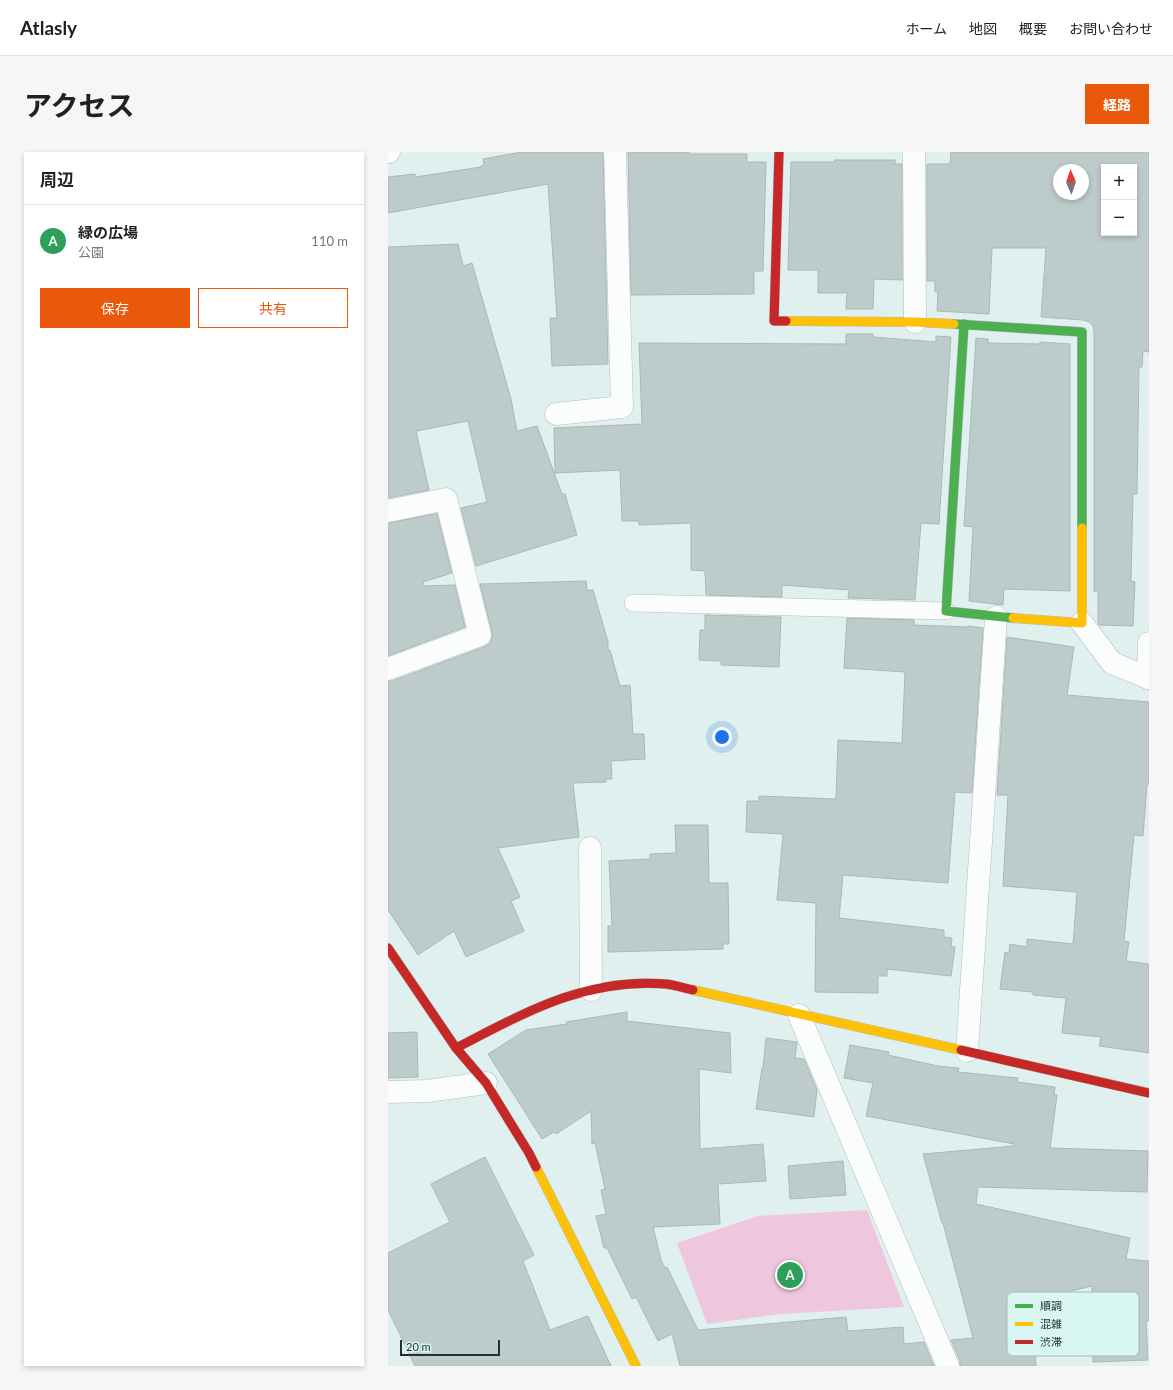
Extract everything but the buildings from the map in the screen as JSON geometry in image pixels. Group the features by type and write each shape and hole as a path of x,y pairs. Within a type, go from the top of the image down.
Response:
{"street":[{"path":"556,414 622,407 615,152"},
{"path":"779,152 774,321 915,322 1082,332 1082,623 1112,663 1148,678 1149,643"},
{"path":"914,152 915,322"},
{"path":"964,324 946,611 996,617 1082,623"},
{"path":"388,511 446,499 480,635 388,669"},
{"path":"967,1051 996,617"},
{"path":"590,848 591,990"},
{"path":"388,948 456,1048 486,1083 529,1153 636,1366"},
{"path":"456,1048 518,1016 572,994 619,984 667,984 1149,1093"},
{"path":"799,1015 948,1366"},
{"path":"388,1092 427,1091 486,1083"}],"lane":[{"path":"633,604 946,611"}],"shaded area":[{"path":"867,1210 904,1307 780,1314 707,1324 677,1243 758,1216"}],"traffic: fast":[{"path":"954,324 1082,332 1082,528"},
{"path":"964,324 946,611 1013,618"}],"traffic: slow":[{"path":"786,321 915,322 954,324"},
{"path":"1013,618 1082,623 1082,528"},
{"path":"693,990 961,1050"},
{"path":"536,1167 636,1366"}],"traffic: jam":[{"path":"779,152 774,321 786,321"},
{"path":"388,948 456,1048 486,1083 536,1167"},
{"path":"456,1048 506,1022 557,1000 583,992 609,986 637,983 666,984 693,990"},
{"path":"961,1050 1149,1093"}],"place":[{"name":"緑の広場","path":"790,1275"}]}
